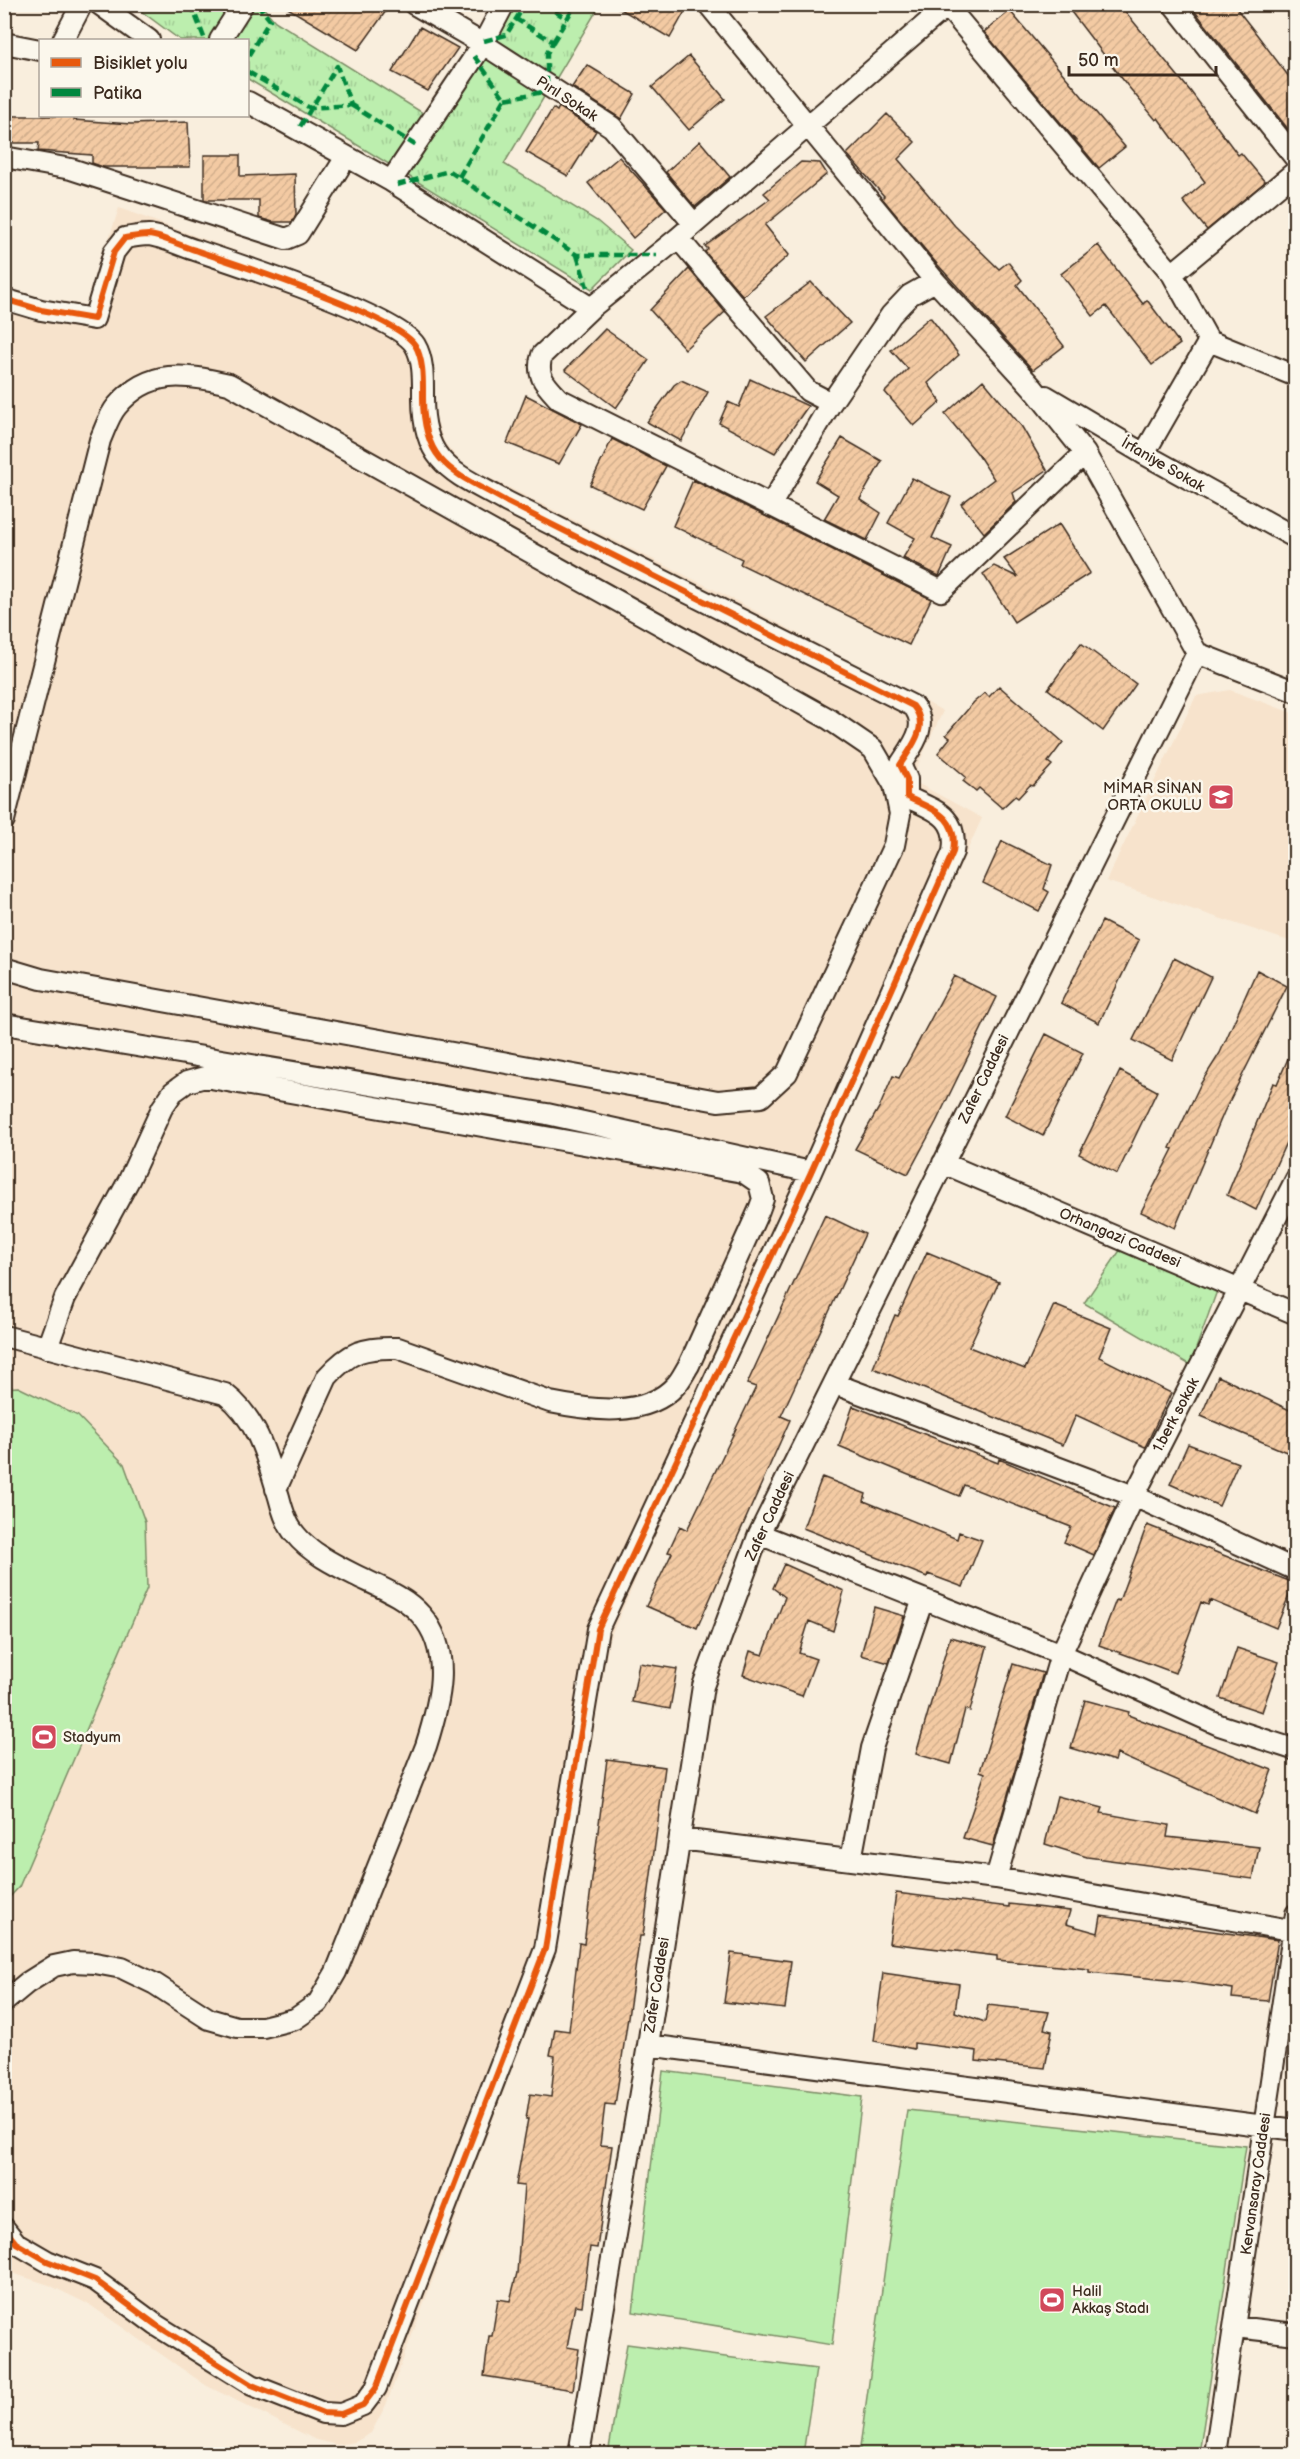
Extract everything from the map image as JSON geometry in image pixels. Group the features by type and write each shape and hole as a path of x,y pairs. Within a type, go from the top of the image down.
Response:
{"street":[{"path":"64,39 82,4"},
{"path":"99,4 148,39"},
{"path":"221,39 243,4"},
{"name":"Pırıl Sokak","path":"414,4 483,44 612,127 694,224"},
{"path":"391,181 483,44 504,4"},
{"path":"708,4 935,281 1033,388 1085,453 1197,653 1296,693"},
{"path":"1173,4 1296,159"},
{"path":"1085,453 941,591 559,399 541,379 539,365 542,355 591,308 678,238 806,125 948,5 1172,274 1209,341 1296,376"},
{"path":"4,43 39,50"},
{"path":"249,103 391,181 591,308"},
{"path":"4,157 71,169 286,239 298,234 346,157"},
{"path":"1172,274 1296,171"},
{"path":"4,299 42,310 94,319 114,252 125,238 149,235 284,280 397,328 415,345 423,374 423,407 427,432 433,452 446,467 507,502 914,706 921,715 921,727 900,765 906,779 907,797 938,812 950,822 955,838 953,852 811,1172 598,1629 545,1949 376,2388 370,2397 363,2405 341,2414 323,2413 252,2385 156,2325 95,2280 47,2260 16,2243 4,2228"},
{"path":"678,238 808,391 831,403"},
{"path":"770,506 831,403 891,315 910,295 935,281"},
{"path":"1144,454 1209,341"},
{"path":"4,820 100,440 115,407 137,387 160,379 189,375 229,384 830,719 873,749 894,785 900,814 894,845 787,1073 761,1097 718,1101 41,979 4,968"},
{"name":"İrfaniye Sokak","path":"1033,388 1144,454 1296,538"},
{"name":"Zafer Caddesi","path":"579,2454 648,2045 703,1686 759,1534 1197,653"},
{"path":"4,1024 547,1114 811,1172"},
{"path":"47,1348 65,1298 129,1180 162,1107 173,1092 187,1082 205,1077 743,1172 759,1183 763,1199 759,1210 693,1354 677,1385 657,1400 633,1407 575,1407 550,1402 398,1348 376,1348 354,1353 340,1363 327,1377 276,1489"},
{"name":"Orhangazi Caddesi","path":"943,1163 1296,1314"},
{"name":"1.berk sokak","path":"996,1878 1062,1654 1134,1496 1296,1179"},
{"path":"4,1336 225,1394 241,1406 252,1422 263,1447 276,1489 294,1533 304,1544 343,1569 396,1596 422,1615 438,1646 442,1680 433,1726 336,1972 318,2003 295,2019 263,2027 237,2027 209,2019 155,1984 122,1968 73,1962 54,1966 4,2001"},
{"path":"835,1384 1134,1496 1296,1570"},
{"path":"759,1534 1062,1654 1219,1725 1296,1750"},
{"path":"851,1860 872,1748 923,1599"},
{"path":"680,1839 996,1878 1294,1925"},
{"name":"Kervansaray Caddesi","path":"1215,2454 1294,1925"},
{"path":"648,2045 1296,2130"},
{"path":"1235,2326 1296,2334"}],"shaded area":[{"path":"119,208 277,266 394,315 417,329 431,350 435,415 444,442 463,465 729,597 943,711 916,769 919,784 982,818 864,1077 786,1241 609,1640 556,1950 386,2405 371,2433 355,2442 337,2445 314,2439 207,2386 90,2305 49,2285 15,2274 5,2266 4,289 86,309"},
{"name":"MİMAR SİNAN ORTA OKULU","path":"1230,690 1295,714 1295,943 1106,881 1196,696"}],"green space":[{"path":"133,5 231,5 210,39 179,39"},
{"path":"254,5 261,5 275,21 426,115 392,166 249,80 249,39 234,39"},
{"path":"512,5 600,5 556,79 492,39"},
{"path":"484,53 544,97 504,164 597,221 631,250 592,289 405,174"},
{"path":"1121,1249 1217,1291 1190,1365 1084,1303"},
{"name":"Stadyum","path":"18,1387 78,1416 124,1464 145,1522 147,1588 19,1887 5,1902 4,1388"},
{"path":"663,2071 862,2097 832,2345 633,2312"},
{"name":"Halil Akkaş Stadı","path":"907,2110 1246,2146 1199,2454 859,2454"},
{"path":"627,2344 816,2369 803,2454 608,2454"}],"building":[{"path":"281,4 391,4 358,50"},
{"path":"612,4 689,4 670,38"},
{"path":"1065,4 1119,4 1191,92 1238,155 1241,153 1265,182 1207,230 1183,201 1205,182 1158,118 1156,120 1127,85"},
{"path":"1189,4 1233,4 1296,86 1296,139"},
{"path":"1010,11 1125,147 1099,168 984,32"},
{"path":"420,27 458,48 428,91 392,72"},
{"path":"689,56 725,99 689,130 652,87"},
{"path":"587,65 635,94 621,119 572,87"},
{"path":"559,107 596,131 568,176 526,152 553,108 557,111"},
{"path":"887,114 915,142 898,159 955,226 999,269 1008,262 1022,280 1017,285 1064,346 1033,370 937,264 882,198 884,196 847,154"},
{"path":"4,116 74,117 74,120 131,124 188,122 190,167 103,167 92,163 92,155 38,151 39,143 4,143"},
{"path":"700,141 730,177 695,207 666,172"},
{"path":"204,155 240,155 240,176 295,174 296,214 292,222 273,222 259,218 259,200 204,200"},
{"path":"619,157 666,209 633,238 588,183"},
{"path":"801,162 820,163 827,174 765,225 789,255 743,296 705,252 708,249 705,246 770,199 764,193"},
{"path":"1098,245 1143,304 1147,300 1180,344 1152,365 1106,306 1093,316 1061,274"},
{"path":"689,269 725,312 685,349 650,310"},
{"path":"811,282 850,323 806,362 766,316"},
{"path":"930,317 959,355 928,383 941,402 914,426 885,392 908,369 891,350"},
{"path":"605,329 649,360 616,408 565,370"},
{"path":"750,379 808,406 775,453 719,423 728,402 739,407"},
{"path":"681,380 708,392 681,441 647,422 674,385"},
{"path":"983,380 1022,427 1047,470 1013,493 1016,502 984,533 961,504 994,479 977,453 945,414"},
{"path":"526,395 582,424 559,464 507,443"},
{"path":"842,438 882,461 860,499 881,513 867,540 824,519 838,495 815,481"},
{"path":"612,439 666,466 642,509 590,485"},
{"path":"912,478 951,497 932,538 952,547 939,576 903,558 915,538 888,523"},
{"path":"693,480 931,599 909,645 740,564 742,559 673,526"},
{"path":"1059,524 1090,573 1014,622 983,574 994,566 1018,577 1004,559"},
{"path":"1081,643 1136,684 1103,731 1048,689"},
{"path":"999,686 1063,742 1048,762 1052,765 1033,786 1030,785 1018,798 1015,796 1002,808 979,788 976,791 963,781 966,777 938,753 950,738 946,735 974,702 985,693 989,697"},
{"path":"1002,841 1052,865 1044,889 1049,892 1039,911 983,883"},
{"path":"1102,921 1139,940 1099,1023 1061,1003"},
{"path":"1174,958 1211,977 1172,1060 1133,1040"},
{"path":"1257,970 1287,986 1224,1112 1175,1228 1141,1212 1173,1149 1170,1148 1201,1083 1220,1053"},
{"path":"954,976 997,997 908,1174 855,1149 880,1106 893,1076 899,1078"},
{"path":"1046,1034 1083,1053 1043,1136 1005,1116"},
{"path":"1296,1040 1296,1120 1256,1210 1227,1195 1273,1083 1277,1084"},
{"path":"1120,1071 1157,1091 1117,1174 1079,1154"},
{"path":"825,1215 865,1234 781,1416 790,1420 697,1628 646,1606 672,1553 668,1552 680,1526 687,1530 756,1387 747,1384"},
{"path":"927,1252 999,1282 969,1347 1025,1369 1054,1305 1111,1328 1099,1357 1171,1393 1145,1447 1076,1415 1063,1445 873,1368 895,1315 898,1316"},
{"path":"1218,1376 1296,1413 1296,1456 1201,1416"},
{"path":"853,1406 998,1463 999,1459 1115,1508 1094,1555 1064,1542 1071,1527 964,1485 959,1496 839,1446"},
{"path":"1188,1444 1238,1463 1219,1506 1170,1484"},
{"path":"822,1477 866,1494 864,1501 957,1539 959,1532 982,1540 963,1587 928,1574 927,1577 803,1528"},
{"path":"1147,1525 1294,1583 1276,1628 1210,1600 1208,1605 1201,1602 1175,1673 1099,1645 1116,1600 1119,1601"},
{"path":"784,1564 844,1591 833,1631 809,1621 799,1653 816,1659 802,1696 743,1675 750,1651 763,1655 785,1597 773,1588"},
{"path":"874,1607 904,1616 889,1663 861,1655"},
{"path":"950,1637 987,1647 970,1711 965,1709 951,1764 916,1754"},
{"path":"1237,1648 1279,1662 1262,1712 1220,1698"},
{"path":"639,1663 677,1669 670,1709 632,1702"},
{"path":"1013,1664 1043,1673 993,1846 963,1838 985,1773 980,1771"},
{"path":"1085,1700 1129,1712 1128,1715 1272,1770 1255,1814 1117,1754 1115,1761 1071,1748"},
{"path":"607,1759 665,1767 643,1936 640,1936 615,2105 605,2104 600,2145 612,2146 597,2248 590,2247 582,2306 575,2305 567,2347 579,2349 573,2390 484,2376 489,2336 492,2336 498,2299 510,2301 517,2273 524,2186 516,2185 528,2119 526,2119 530,2094 551,2097 555,2056 550,2055 555,2029 569,2031 579,1943 584,1944"},
{"path":"1057,1796 1103,1808 1101,1813 1169,1825 1167,1837 1259,1847 1253,1879 1087,1857 1045,1844"},
{"path":"896,1893 1009,1907 1009,1904 1070,1911 1066,1924 1098,1933 1101,1916 1278,1940 1268,2001 1232,1998 1233,1989 1089,1972 1089,1969 997,1960 997,1956 889,1943"},
{"path":"731,1953 791,1961 785,2009 724,2002"},
{"path":"883,1973 959,1984 955,2012 985,2022 988,2005 1049,2012 1044,2029 1052,2031 1045,2068 976,2061 977,2051 914,2043 914,2049 874,2041"}],"marked path":[{"path":"191,4 205,39"},
{"path":"249,54 270,20 257,4"},
{"path":"515,21 525,4"},
{"path":"543,4 567,19"},
{"path":"553,42 576,4"},
{"path":"484,41 506,35 516,19 553,42 547,53 547,85"},
{"path":"474,56 505,99 554,90"},
{"path":"337,66 351,105 311,108 337,66"},
{"path":"249,73 311,108"},
{"path":"459,177 505,99"},
{"path":"351,105 415,145"},
{"path":"298,130 311,108"},
{"path":"397,185 449,171 577,255 657,255"},
{"path":"577,255 587,287"}],"cycle path":[{"path":"4,299 41,310 94,319 114,252 125,238 148,235 277,278 348,306 402,333 418,351 429,439 436,453 458,474 507,502 913,706 918,713 920,728 914,743 900,765 907,779 907,797 942,816 948,822 954,840 953,852 811,1172 598,1629 545,1949 376,2388 363,2405 341,2414 323,2413 252,2385 156,2325 95,2280 47,2261 16,2243 4,2228"}],"place":[{"name":"MİMAR SİNAN ORTA OKULU","path":"1221,797"},
{"name":"Stadyum","path":"44,1737"},
{"name":"Halil Akkaş Stadı","path":"1052,2300"}]}
